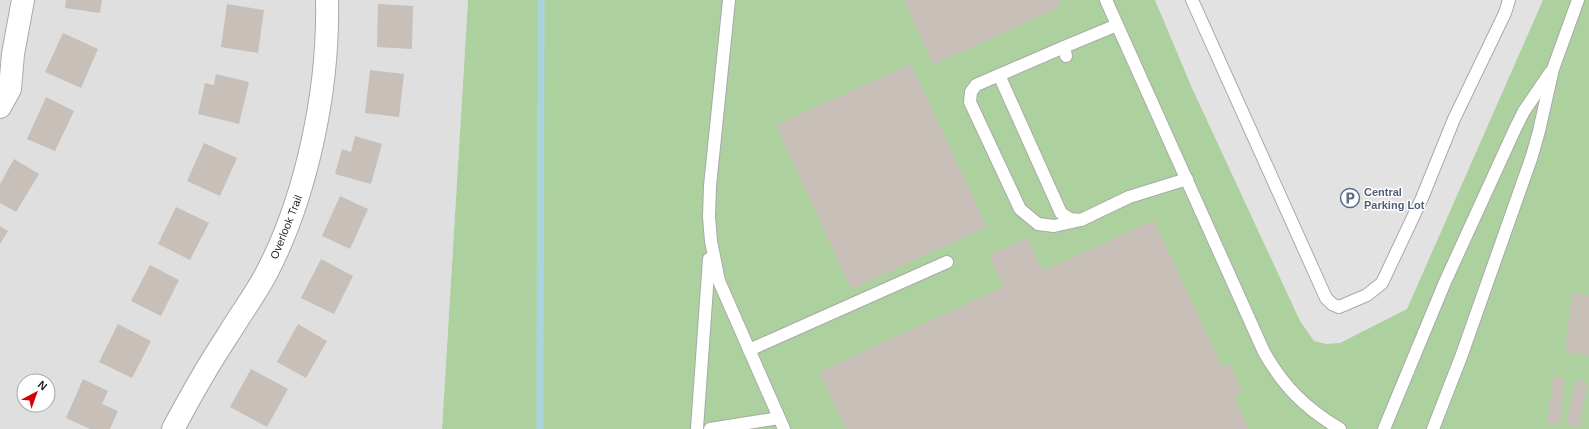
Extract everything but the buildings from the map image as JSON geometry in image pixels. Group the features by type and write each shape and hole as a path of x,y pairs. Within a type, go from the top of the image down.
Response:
{"street":[{"path":"0,107 10,89 13,54 23,0"},
{"name":"Overlook Trail","path":"173,429 193,392 265,275 293,212 311,146 322,78 327,0"}],"lane":[{"path":"710,429 782,424 719,281 711,241 709,217 710,186 729,0"},
{"path":"1106,0 1264,352 1277,374 1306,406 1340,429"},
{"path":"1192,0 1326,298 1332,304 1339,307 1367,296 1382,283 1422,198 1454,119 1506,14 1509,0"},
{"path":"1433,429 1461,357 1532,156 1540,130 1553,69 1578,0"},
{"path":"1117,25 1065,52 999,75 976,85 971,92 970,102 1020,209 1038,224 1054,226 1082,220 1129,197 1187,179"},
{"path":"1384,429 1445,282 1515,129 1524,111 1553,69"},
{"path":"999,75 1061,213 1070,219 1082,220"},
{"path":"697,429 711,241"},
{"path":"749,350 947,262"}],"shaded area":[{"path":"0,0 468,0 442,429 0,429"},
{"name":"Central Parking Lot","path":"1155,0 1543,0 1407,309 1340,343 1326,344 1314,341 1300,321 1192,88"}],"green space":[{"path":"468,0 1589,0 1589,429 442,429"}],"waterway":[{"path":"540,429 541,0"}],"place":[{"name":"Central Parking Lot","path":"1350,198"}]}
